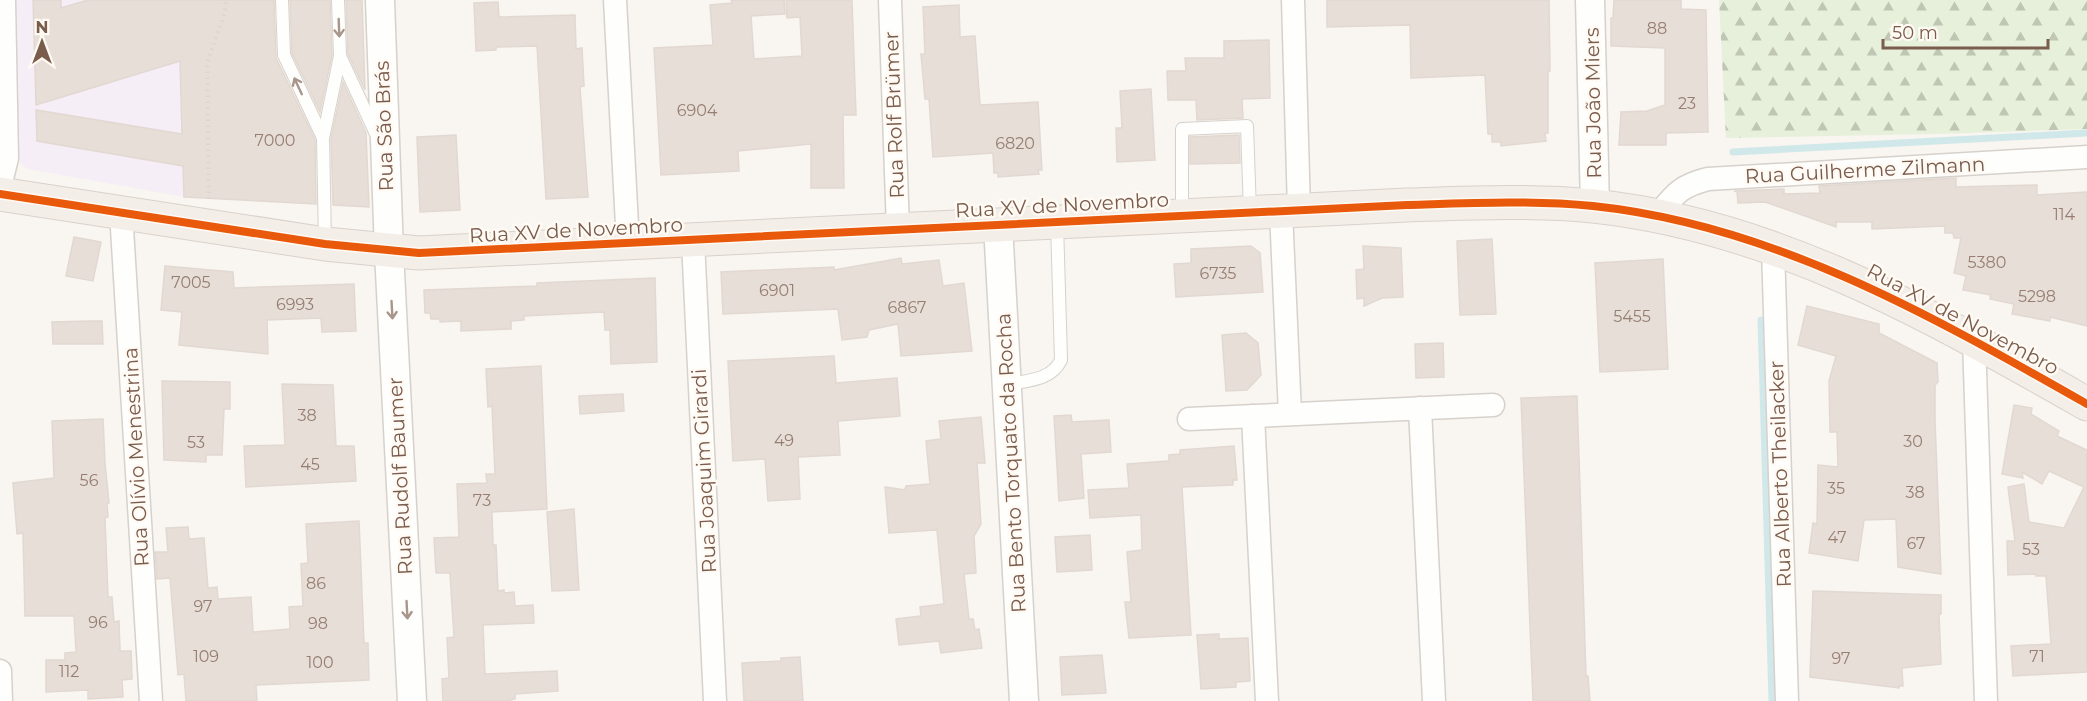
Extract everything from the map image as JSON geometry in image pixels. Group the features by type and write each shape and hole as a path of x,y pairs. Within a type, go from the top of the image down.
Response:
{"main road":[{"name":"Rua XV de Novembro","path":"0,194 325,244 389,252 452,253 1496,202 1595,207 1658,216 1699,225 1773,248 1865,285 1974,340 2087,404"}],"street":[{"path":"0,187 7,158 4,0"},
{"name":"Rua São Brás","path":"380,0 389,252"},
{"path":"615,0 628,244"},
{"name":"Rua Rolf Brümer","path":"890,0 898,230"},
{"path":"1290,414 1277,212 1293,0"},
{"name":"Rua João Miers","path":"1590,0 1595,207"},
{"name":"Rua Guilherme Zilmann","path":"1658,216 1674,195 1689,184 1708,179 2087,157"},
{"name":"Rua Olívio Menestrina","path":"121,212 151,701"},
{"name":"Rua Bento Torquato da Rocha","path":"998,225 1024,701"},
{"name":"Rua Joaquim Girardi","path":"693,241 715,701"},
{"name":"Rua Alberto Theilacker","path":"1773,248 1787,701"},
{"name":"Rua Rudolf Baumer","path":"389,252 411,701"},
{"path":"1974,340 1986,701"},
{"path":"1189,419 1493,405"},
{"path":"1420,408 1434,701"},
{"path":"1253,416 1267,701"},
{"path":"0,671 1,701"}],"lane":[{"path":"282,0 284,55 323,138"},
{"path":"325,244 323,138 340,56 338,0"},
{"path":"340,56 385,152"},
{"path":"1182,216 1182,129 1248,126 1277,212"},
{"path":"1006,385 1047,376 1056,369 1061,360 1057,222"}],"path":[{"path":"208,226 207,63 225,12 226,0"}],"shaded area":[{"path":"15,0 178,0 184,197 28,169 20,163 18,158"}],"green space":[{"path":"1719,0 2087,0 2087,129 1726,138"}],"building":[{"path":"33,0 61,0 61,8 88,0 274,0 276,58 315,140 316,204 184,197 183,166 37,141 36,110 182,134 180,61 36,105"},
{"path":"290,0 330,0 332,55 320,112 292,53"},
{"path":"346,0 362,0 365,90 348,54"},
{"path":"731,0 784,0 785,14 751,16 754,59 802,56 800,17 787,18 786,0 852,0 856,115 843,115 844,188 811,188 811,144 738,151 739,171 661,175 654,48 713,45 710,5 732,3"},
{"path":"1327,0 1549,0 1550,71 1548,72 1546,141 1501,146 1501,142 1492,142 1492,134 1488,134 1485,75 1411,78 1410,25 1327,27"},
{"path":"1614,0 1681,0 1681,9 1706,10 1708,132 1666,133 1666,145 1619,145 1621,112 1647,111 1665,105 1665,48 1611,46 1611,18 1613,18"},
{"path":"498,2 499,17 575,15 576,49 582,48 584,86 580,87 588,197 546,199 537,46 496,47 496,50 476,51 474,3"},
{"path":"959,5 960,37 975,36 980,105 1038,102 1042,170 1038,170 1039,174 998,177 998,173 994,173 993,153 933,157 929,99 925,99 921,54 925,54 923,7"},
{"path":"1269,40 1270,98 1242,99 1243,118 1197,120 1196,100 1168,100 1167,71 1186,71 1185,58 1224,58 1224,41"},
{"path":"343,82 366,133 369,207 333,205 331,139"},
{"path":"1151,89 1155,160 1117,162 1116,128 1122,128 1120,91"},
{"path":"456,135 460,210 420,212 417,137"},
{"path":"1239,135 1240,163 1190,164 1190,137"},
{"path":"1956,178 1956,187 2037,185 2037,195 2087,192 2087,326 2050,317 2050,321 2012,314 2014,304 1990,299 1991,295 1963,290 1966,276 1954,273 1961,238 1954,238 1953,233 1945,233 1945,226 1872,229 1872,222 1836,222 1836,227 1765,202 1738,203 1737,192 1734,191 1784,189 1784,194 1820,193 1819,186"},
{"path":"74,237 101,242 93,281 66,276"},
{"path":"1492,239 1496,314 1460,315 1457,241"},
{"path":"1251,246 1260,253 1263,292 1176,297 1174,264 1191,263 1191,249"},
{"path":"1363,246 1401,248 1403,297 1382,298 1364,306 1364,298 1357,299 1356,270 1364,269"},
{"path":"901,258 902,264 939,260 943,286 964,283 972,351 901,356 898,324 869,330 867,337 842,340 838,309 723,314 721,272 834,267 834,270"},
{"path":"1663,259 1668,369 1600,372 1595,263"},
{"path":"165,266 233,272 234,288 354,284 356,331 322,332 321,318 267,320 268,354 179,345 182,312 161,310"},
{"path":"655,278 657,362 611,364 610,330 605,330 604,312 524,316 524,320 511,321 511,329 461,331 461,321 440,322 440,319 431,319 430,313 425,313 424,290 537,286 537,283"},
{"path":"1807,306 1879,324 1879,333 1937,363 1935,421 1941,574 1898,567 1896,519 1864,520 1858,561 1809,553 1813,523 1817,524 1818,465 1838,467 1837,432 1830,432 1829,381 1836,356 1798,345"},
{"path":"102,321 103,344 53,344 52,322"},
{"path":"1246,333 1258,343 1261,375 1247,390 1226,391 1222,335"},
{"path":"1443,343 1444,377 1416,378 1415,344"},
{"path":"834,356 836,383 897,378 900,416 838,421 840,455 798,457 800,499 768,501 765,459 733,461 728,361"},
{"path":"541,366 547,509 492,512 498,591 514,592 515,606 533,605 534,623 483,625 485,674 557,671 558,691 515,694 515,699 506,701 443,701 442,679 449,678 447,638 454,637 450,573 436,573 434,538 459,537 457,484 487,483 486,474 495,474 492,406 488,407 486,369"},
{"path":"162,381 230,382 230,409 224,409 222,455 206,455 206,462 164,460"},
{"path":"282,384 333,385 336,446 354,446 356,481 246,487 244,446 285,445"},
{"path":"623,394 624,411 580,414 579,396"},
{"path":"1577,396 1586,676 1588,676 1590,701 1533,701 1521,398"},
{"path":"2014,405 2032,408 2031,414 2059,431 2057,436 2087,450 2087,672 2013,676 2011,646 2051,644 2046,576 2008,575 2007,541 2015,541 2008,487 2024,484 2029,522 2064,528 2084,487 2049,471 2042,484 2022,472 2023,478 2002,474"},
{"path":"1071,415 1072,422 1109,420 1111,452 1081,454 1084,498 1059,501 1054,416"},
{"path":"981,417 985,463 977,463 981,524 974,536 976,573 964,574 969,619 973,619 975,630 979,629 982,648 941,653 939,641 899,645 896,619 921,616 920,607 944,604 937,530 889,533 885,487 905,490 906,486 930,484 926,441 941,439 939,421"},
{"path":"103,419 109,503 107,503 108,517 105,518 108,597 112,597 114,622 119,621 120,651 131,651 132,679 122,680 123,697 88,699 88,690 46,692 46,660 65,660 65,653 76,652 74,616 25,616 23,533 17,534 13,483 54,478 52,421"},
{"path":"1234,446 1237,480 1233,480 1233,485 1182,487 1191,635 1129,638 1125,602 1131,602 1127,552 1142,550 1141,515 1090,518 1088,490 1129,488 1127,464 1169,461 1169,455 1180,454 1180,450"},
{"path":"574,509 579,590 552,591 547,512"},
{"path":"359,521 364,643 368,643 369,680 256,685 257,701 186,701 184,674 178,675 170,578 157,579 155,552 168,552 166,528 188,527 189,539 204,538 208,588 217,587 218,599 251,597 253,632 290,629 289,607 303,606 301,564 308,563 306,524"},
{"path":"1090,535 1092,570 1057,572 1055,537"},
{"path":"1813,591 1941,595 1941,614 1939,614 1941,664 1902,668 1903,686 1899,688 1810,677"},
{"path":"1219,634 1219,639 1248,638 1250,681 1236,682 1236,687 1201,689 1197,635"},
{"path":"1102,655 1106,693 1062,695 1060,657"},
{"path":"800,657 803,701 744,701 742,663 781,661 781,658"}],"waterway":[{"path":"1733,152 2087,133"},
{"path":"1761,320 1772,701"}],"cycle path":[{"path":"0,194 325,244 419,253 1407,205 1523,203 1593,206 1660,216 1725,233 1788,254 1850,279 1910,308 2087,404"}]}
